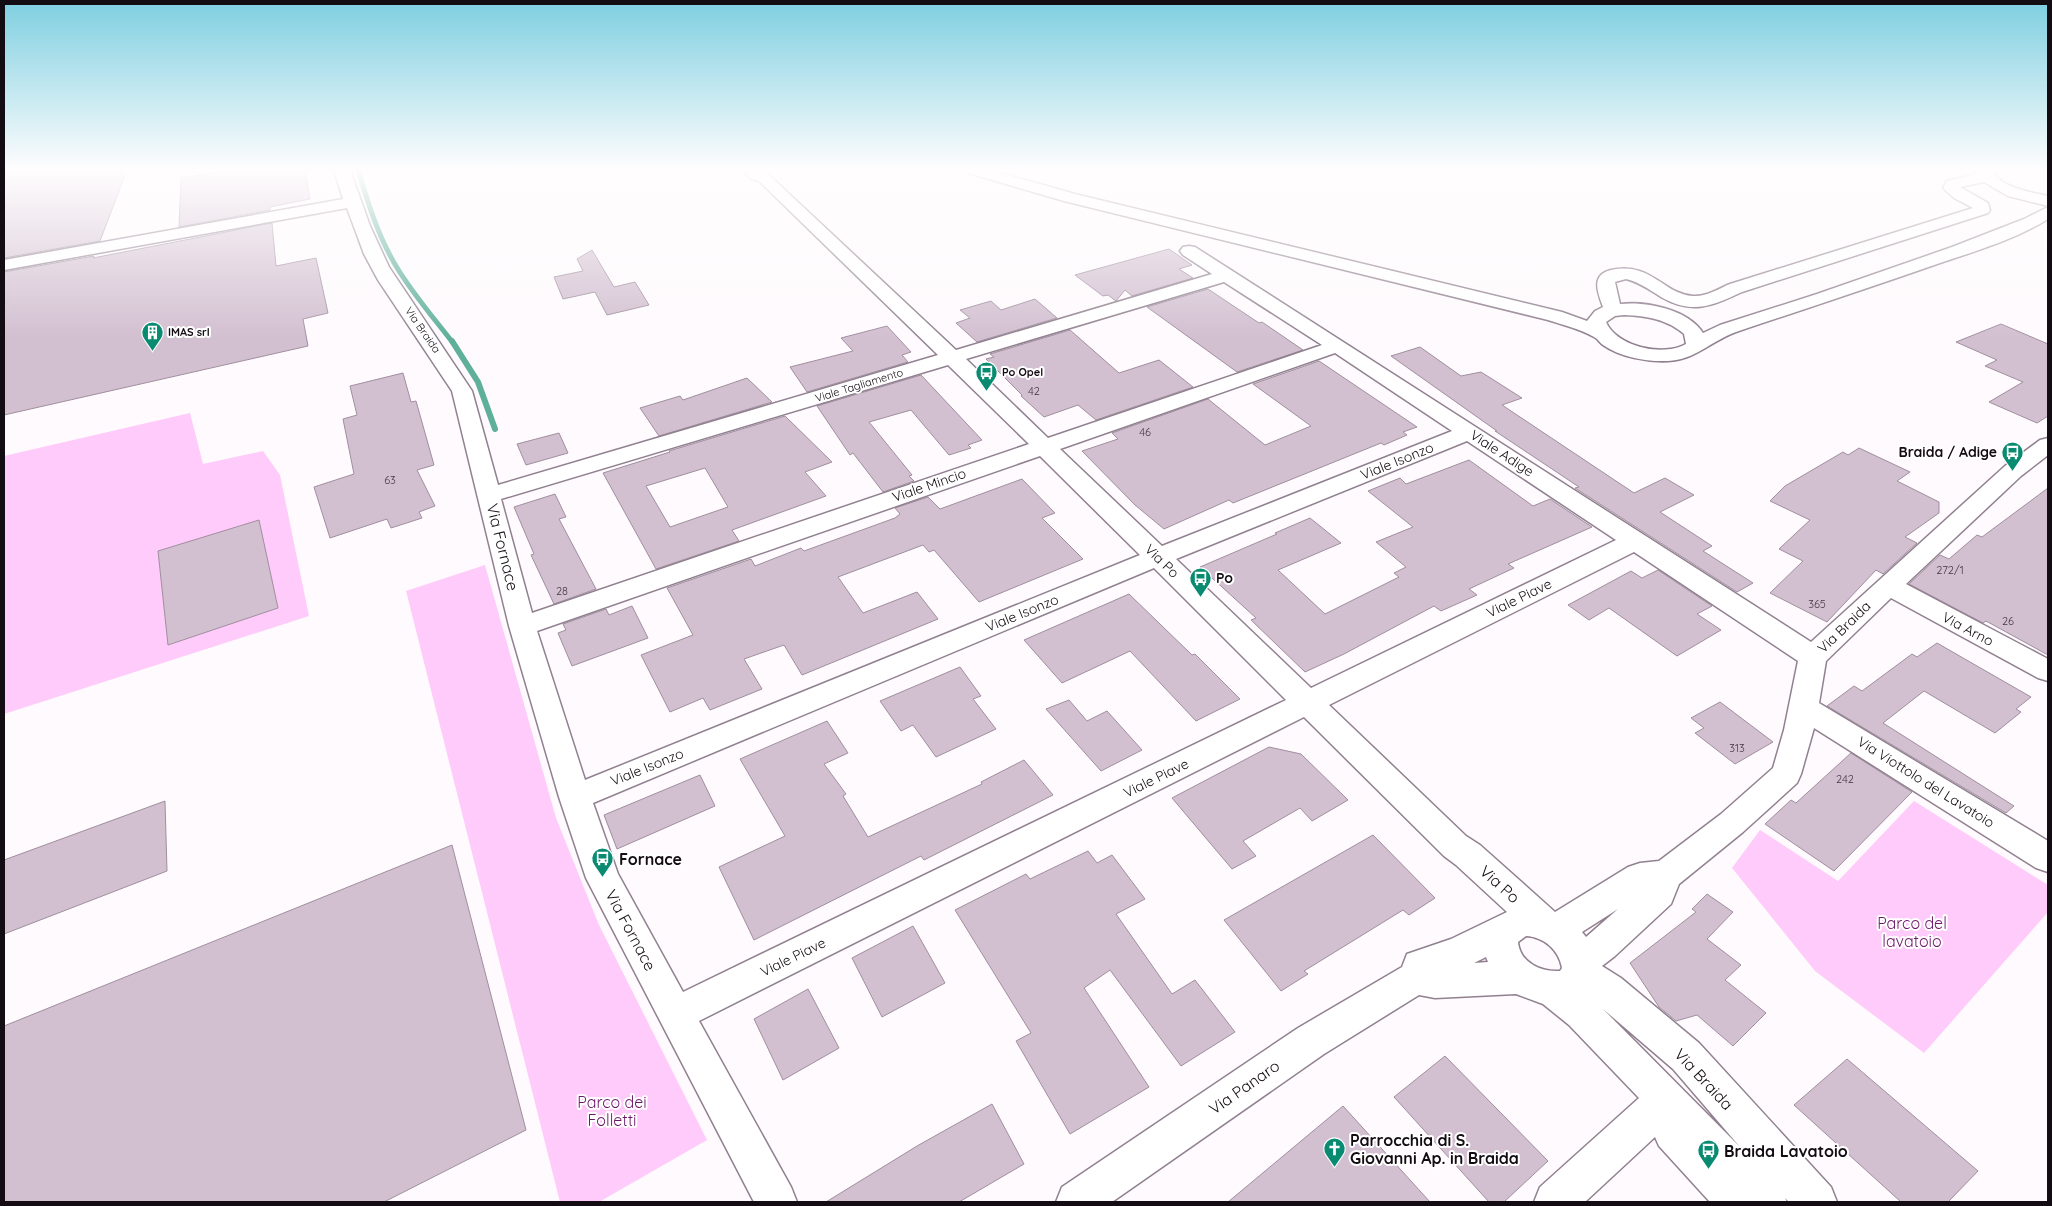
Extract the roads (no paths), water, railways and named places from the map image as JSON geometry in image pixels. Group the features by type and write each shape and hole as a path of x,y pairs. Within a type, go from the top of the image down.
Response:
{"street":[{"path":"4,265 218,226"},
{"name":"Via Braida","path":"363,226 387,279 443,358 462,391 490,495"},
{"name":"Via Po","path":"814,226 952,357 1455,846 1529,927"},
{"path":"1186,226 1555,316 1604,320 1624,309 1649,311"},
{"path":"1931,226 1736,288 1704,302 1680,299 1640,277 1627,273 1613,275 1606,280 1604,320 1622,347 1654,355 1683,354 1692,350 1696,344 1727,329 1824,298 1958,251 2022,226"},
{"name":"Viale Adige","path":"1189,251 1814,657"},
{"name":"Viale Tagliamento","path":"490,495 1227,275"},
{"path":"1605,285 1649,311 1682,323 1727,329"},
{"path":"1682,323 1696,337 1696,344"},
{"name":"Viale Mincio","path":"522,626 1337,346"},
{"name":"Viale Isonzo","path":"575,797 1158,557 1470,432"},
{"name":"Via Braida","path":"1557,974 1603,946 1659,894 1666,875 1732,823 1786,774 1799,730 1814,657 1834,636 2013,471 2047,447"},
{"name":"Via Fornace","path":"490,495 522,626 575,797 603,878 776,1202"},
{"name":"Viale Piave","path":"676,1014 1635,541"},
{"name":"Via Arno","path":"1888,586 2048,671"},
{"name":"Via Viottolo del Lavatoio","path":"1803,707 2048,858"},
{"path":"1529,927 1577,918 1640,877 1666,875"},
{"name":"Via Braida","path":"1557,974 1571,944 1529,927 1500,939 1500,949 1510,968 1557,974 1608,990 1686,1056 1816,1202"},
{"name":"Via Panaro","path":"1077,1202 1311,1041 1414,978 1420,965 1529,927"},
{"path":"1414,978 1435,981 1557,974"},
{"name":"Via Braida","path":"1557,974 1582,1013 1766,1202"},
{"path":"1555,1202 1666,1099"},
{"path":"1666,1099 1673,1132 1738,1202"}],"waterway":[{"path":"377,226 390,255 409,286 453,343"},
{"path":"452,341 478,382 495,429"}],"place":[{"name":"IMAS srl","path":"152,351"},
{"name":"Po Opel","path":"986,391"},
{"name":"Braida / Adige","path":"2013,471"},
{"name":"Po","path":"1200,597"},
{"name":"Fornace","path":"603,878"},
{"name":"Parrocchia di S. Giovanni Ap. in Braida","path":"1334,1168"},
{"name":"Braida Lavatoio","path":"1708,1170"}],"park label":[{"name":"Parco del lavatoio","path":"1912,932"},
{"name":"Parco dei Folletti","path":"612,1111"}]}
